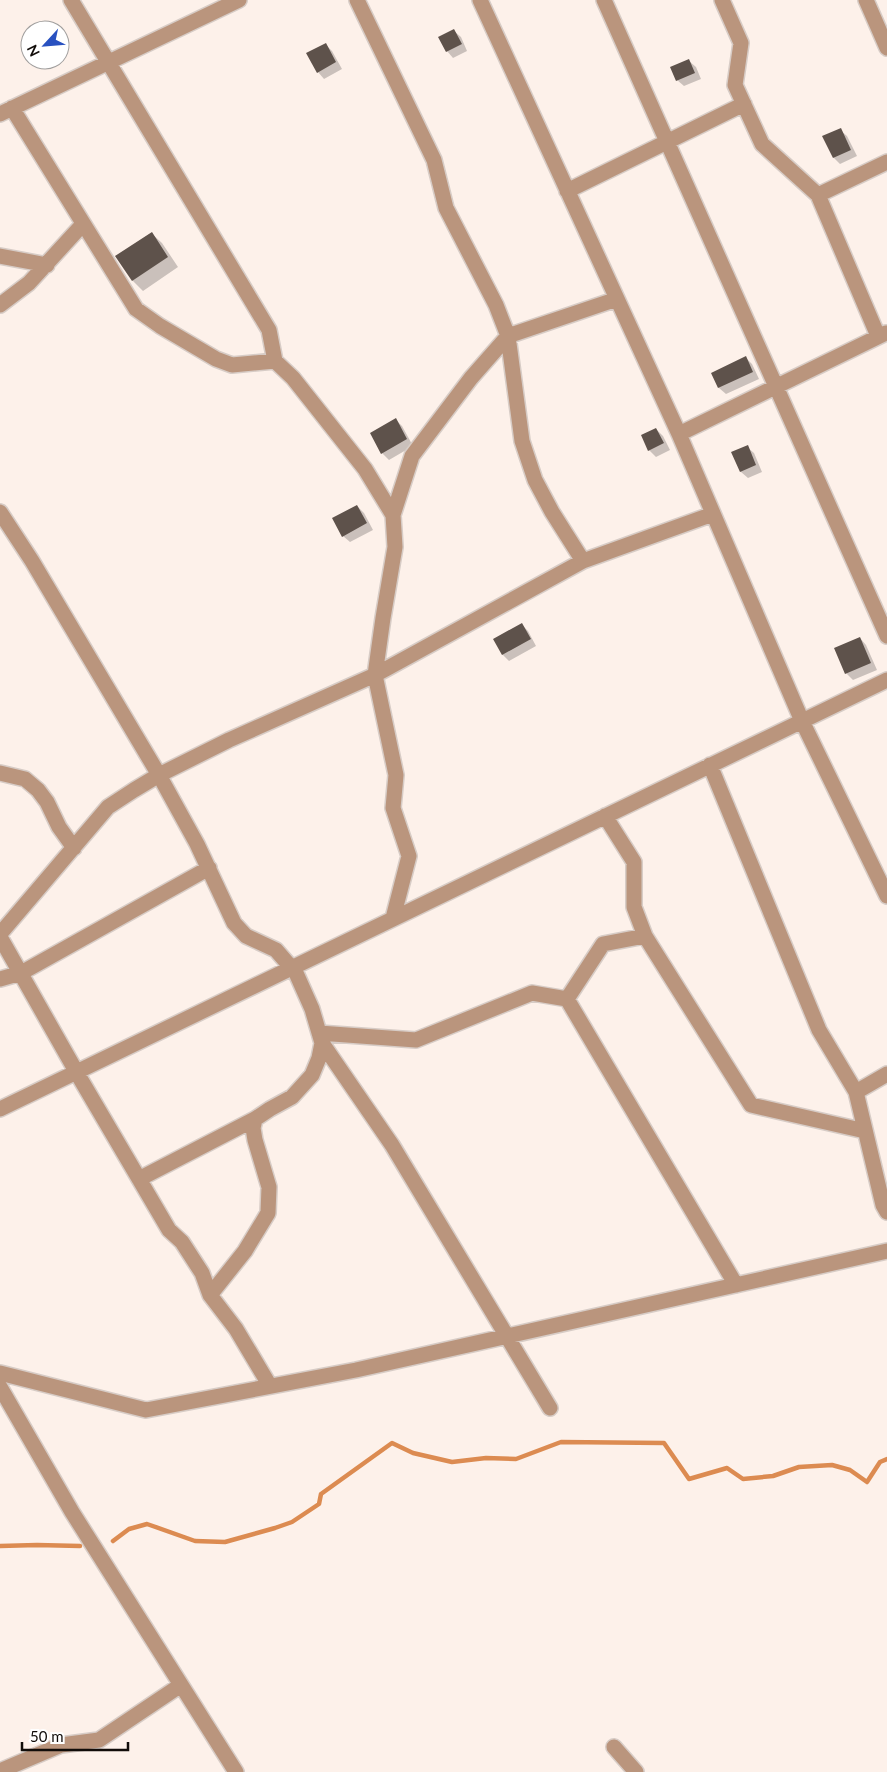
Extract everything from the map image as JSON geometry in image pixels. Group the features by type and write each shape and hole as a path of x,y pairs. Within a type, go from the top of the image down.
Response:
{"street":[{"path":"71,0 269,330 275,361 293,378 365,469 393,515"},
{"path":"239,0 6,111 84,224 136,309 216,359 232,365 275,361"},
{"path":"357,0 434,160 446,208 496,305 508,336 522,441 535,480 552,512 583,561"},
{"path":"480,0 678,434 802,721 887,896"},
{"path":"604,0 887,636"},
{"path":"678,434 883,334 818,195 762,144 735,85 741,43 722,0"},
{"path":"869,1 887,48"},
{"path":"567,191 744,104"},
{"path":"818,195 887,162"},
{"path":"0,305 29,283 84,224"},
{"path":"0,256 47,265"},
{"path":"393,918 409,856 393,808 396,775 375,675 395,547 393,515 412,456 471,378 508,336 617,299"},
{"path":"0,512 32,562 159,775 209,868 234,922 246,936 276,950 296,973 312,1009 320,1038 319,1058 312,1075 292,1097 270,1108 255,1119 139,1179"},
{"path":"270,1386 236,1329 210,1295 202,1273 182,1242 169,1230 76,1072 0,935 108,807 159,775 229,740 375,675 583,561 713,514"},
{"path":"0,1109 710,765 884,684"},
{"path":"710,765 819,1030 856,1092 883,1205 887,1212"},
{"path":"0,773 25,780 38,790 58,827 74,848"},
{"path":"605,816 634,862 634,907 645,936 751,1105 865,1131"},
{"path":"0,979 21,972 209,868"},
{"path":"567,999 603,944 645,936"},
{"path":"320,1038 416,1040 532,993 567,999 736,1285"},
{"path":"320,1038 392,1145 550,1408"},
{"path":"856,1092 887,1074"},
{"path":"210,1295 245,1251 268,1213 269,1188 255,1140 253,1128 255,1119"},
{"path":"0,1373 146,1410 356,1370 887,1251"},
{"path":"0,1387 72,1512 236,1772"},
{"path":"0,1771 61,1745 99,1740 181,1685"},
{"path":"614,1747 636,1772"}],"building":[{"path":"454,29 462,44 446,52 438,37"},
{"path":"326,43 336,62 317,73 306,53"},
{"path":"689,59 695,73 676,81 670,67"},
{"path":"841,128 851,150 833,158 822,136"},
{"path":"152,232 168,257 132,281 115,256"},
{"path":"746,356 753,372 718,388 711,373"},
{"path":"396,418 407,439 381,454 370,433"},
{"path":"656,428 664,443 648,451 641,435"},
{"path":"748,445 756,465 740,472 731,452"},
{"path":"357,505 367,523 342,537 332,518"},
{"path":"522,623 531,639 502,655 493,639"},
{"path":"860,637 871,663 845,674 834,648"}],"waterway":[{"path":"113,1541 129,1529 147,1524 195,1541 225,1542 275,1528 292,1522 319,1504 321,1494 392,1443 413,1453 452,1462 486,1458 516,1459 561,1442 664,1443 689,1479 727,1468 743,1479 773,1476 799,1467 832,1465 850,1470 867,1482 880,1462 887,1459"},
{"path":"0,1546 80,1546"}]}
